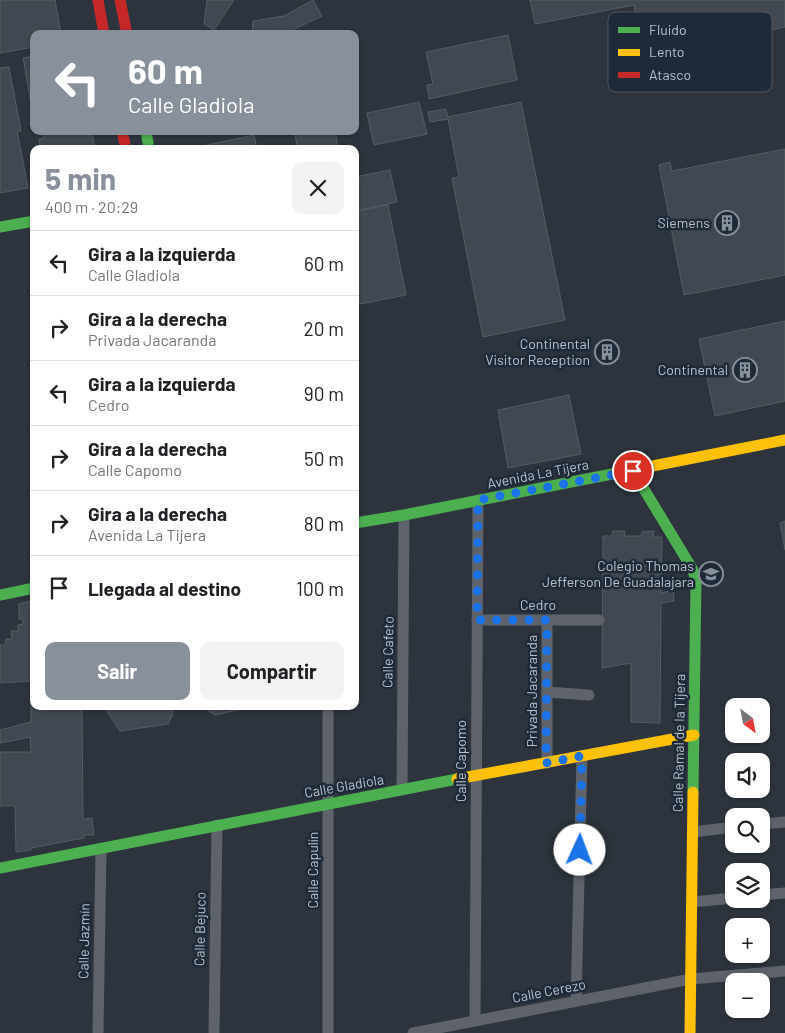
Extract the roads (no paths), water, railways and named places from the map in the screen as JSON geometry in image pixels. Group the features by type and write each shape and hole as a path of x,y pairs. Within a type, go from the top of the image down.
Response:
{"street":[{"path":"98,0 103,30"},
{"path":"120,0 126,30"},
{"path":"0,226 30,221"},
{"name":"Avenida La Tijera","path":"359,522 633,471 785,440"},
{"name":"Calle Ramal de la Tijera","path":"633,471 693,570 696,581 690,1033"},
{"name":"Calle Capomo","path":"475,1021 478,500"},
{"name":"Calle Cafeto","path":"402,790 404,515"},
{"path":"0,595 30,589"},
{"name":"Cedro","path":"477,620 599,620"},
{"name":"Privada Jacaranda","path":"546,763 547,620"},
{"path":"547,692 589,695"},
{"name":"Calle Capulín","path":"328,710 328,1033"},
{"name":"Calle Gladiola","path":"0,868 328,803 694,735"},
{"path":"576,1002 582,756"},
{"path":"770,823 785,822"},
{"name":"Calle Bejuco","path":"214,1033 217,825"},
{"path":"693,832 725,829"},
{"name":"Calle Jazmín","path":"98,1033 101,849"},
{"path":"770,894 785,893"},
{"path":"692,902 725,899"},
{"name":"Calle Cerezo","path":"413,1033 691,979 785,971"}],"place":[{"name":"Siemens","path":"727,223"},
{"name":"Continental Visitor Reception","path":"607,352"},
{"name":"Continental","path":"745,370"},
{"name":"Colegio Thomas Jefferson De Guadalajara","path":"711,574"}]}
